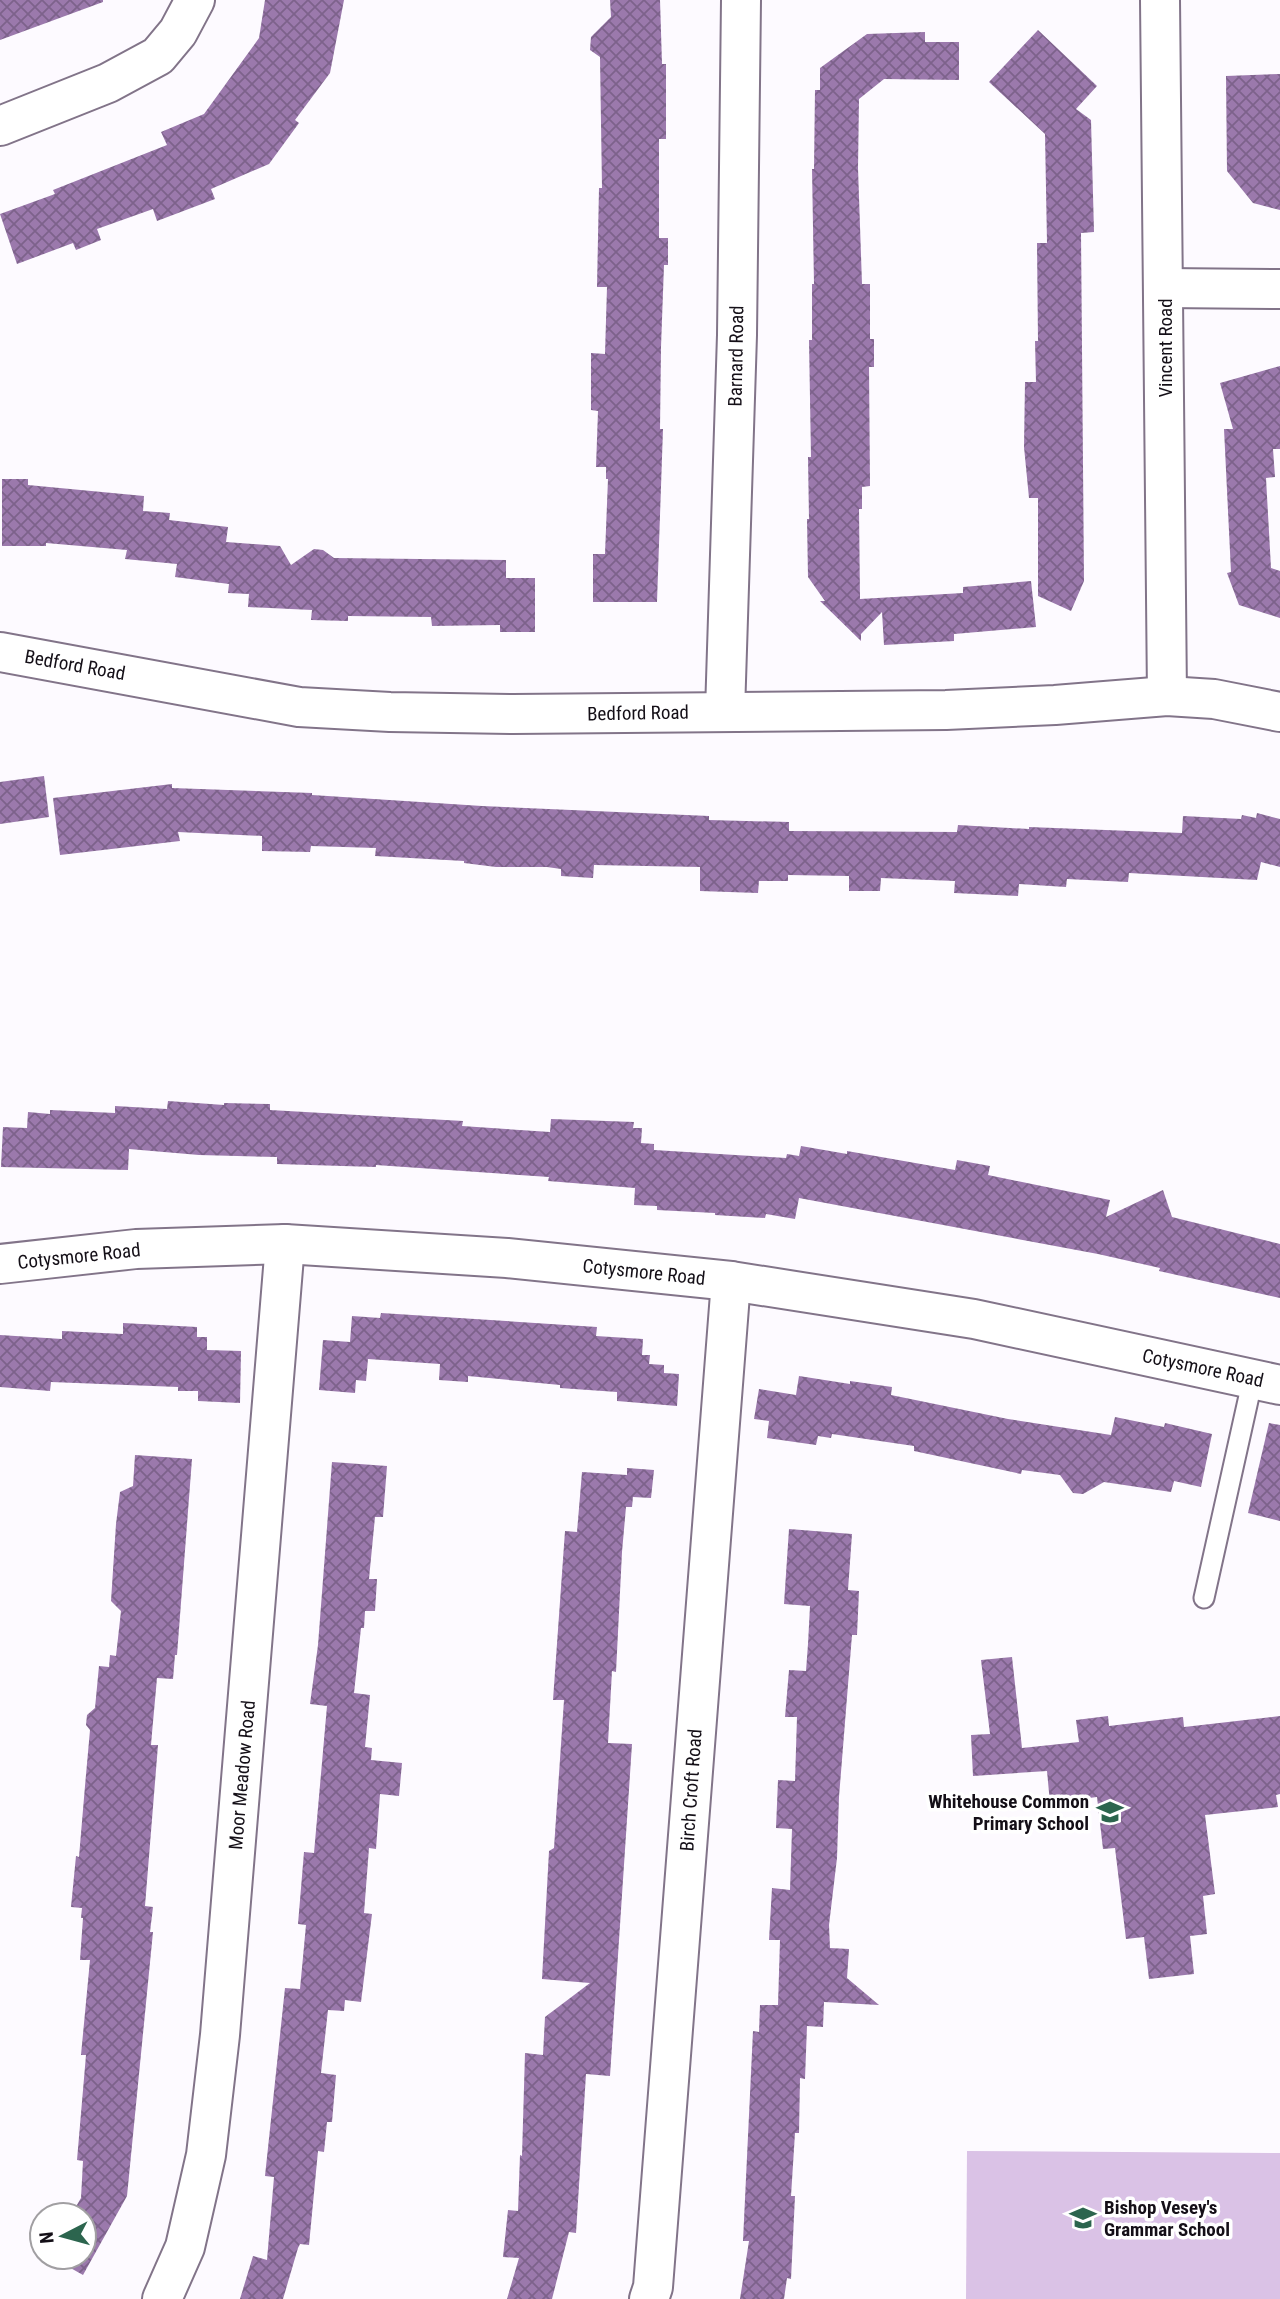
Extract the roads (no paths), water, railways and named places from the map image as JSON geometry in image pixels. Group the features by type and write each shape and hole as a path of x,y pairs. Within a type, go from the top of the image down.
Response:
{"street":[{"path":"0,126 108,83 148,63 158,56 178,32 195,0"},
{"name":"Barnard Road","path":"725,712 737,335 741,0"},
{"name":"Vincent Road","path":"1160,0 1167,696"},
{"path":"1164,288 1280,289"},
{"name":"Bedford Road","path":"0,652 299,707 390,712 513,714 946,710 1167,696 1213,699 1280,712"},
{"name":"Cotysmore Road","path":"0,1264 136,1249 285,1244 508,1258 731,1281 974,1319 1266,1381"},
{"name":"Moor Meadow Road","path":"162,2299 185,2247 208,2141 224,1994 285,1244"},
{"name":"Birch Croft Road","path":"649,2299 653,2287 731,1281"}],"lane":[{"path":"1204,1598 1266,1381"}],"place":[{"name":"Whitehouse Common Primary School","path":"1110,1812"},
{"name":"Bishop Vesey's Grammar School","path":"1083,2218"}]}
